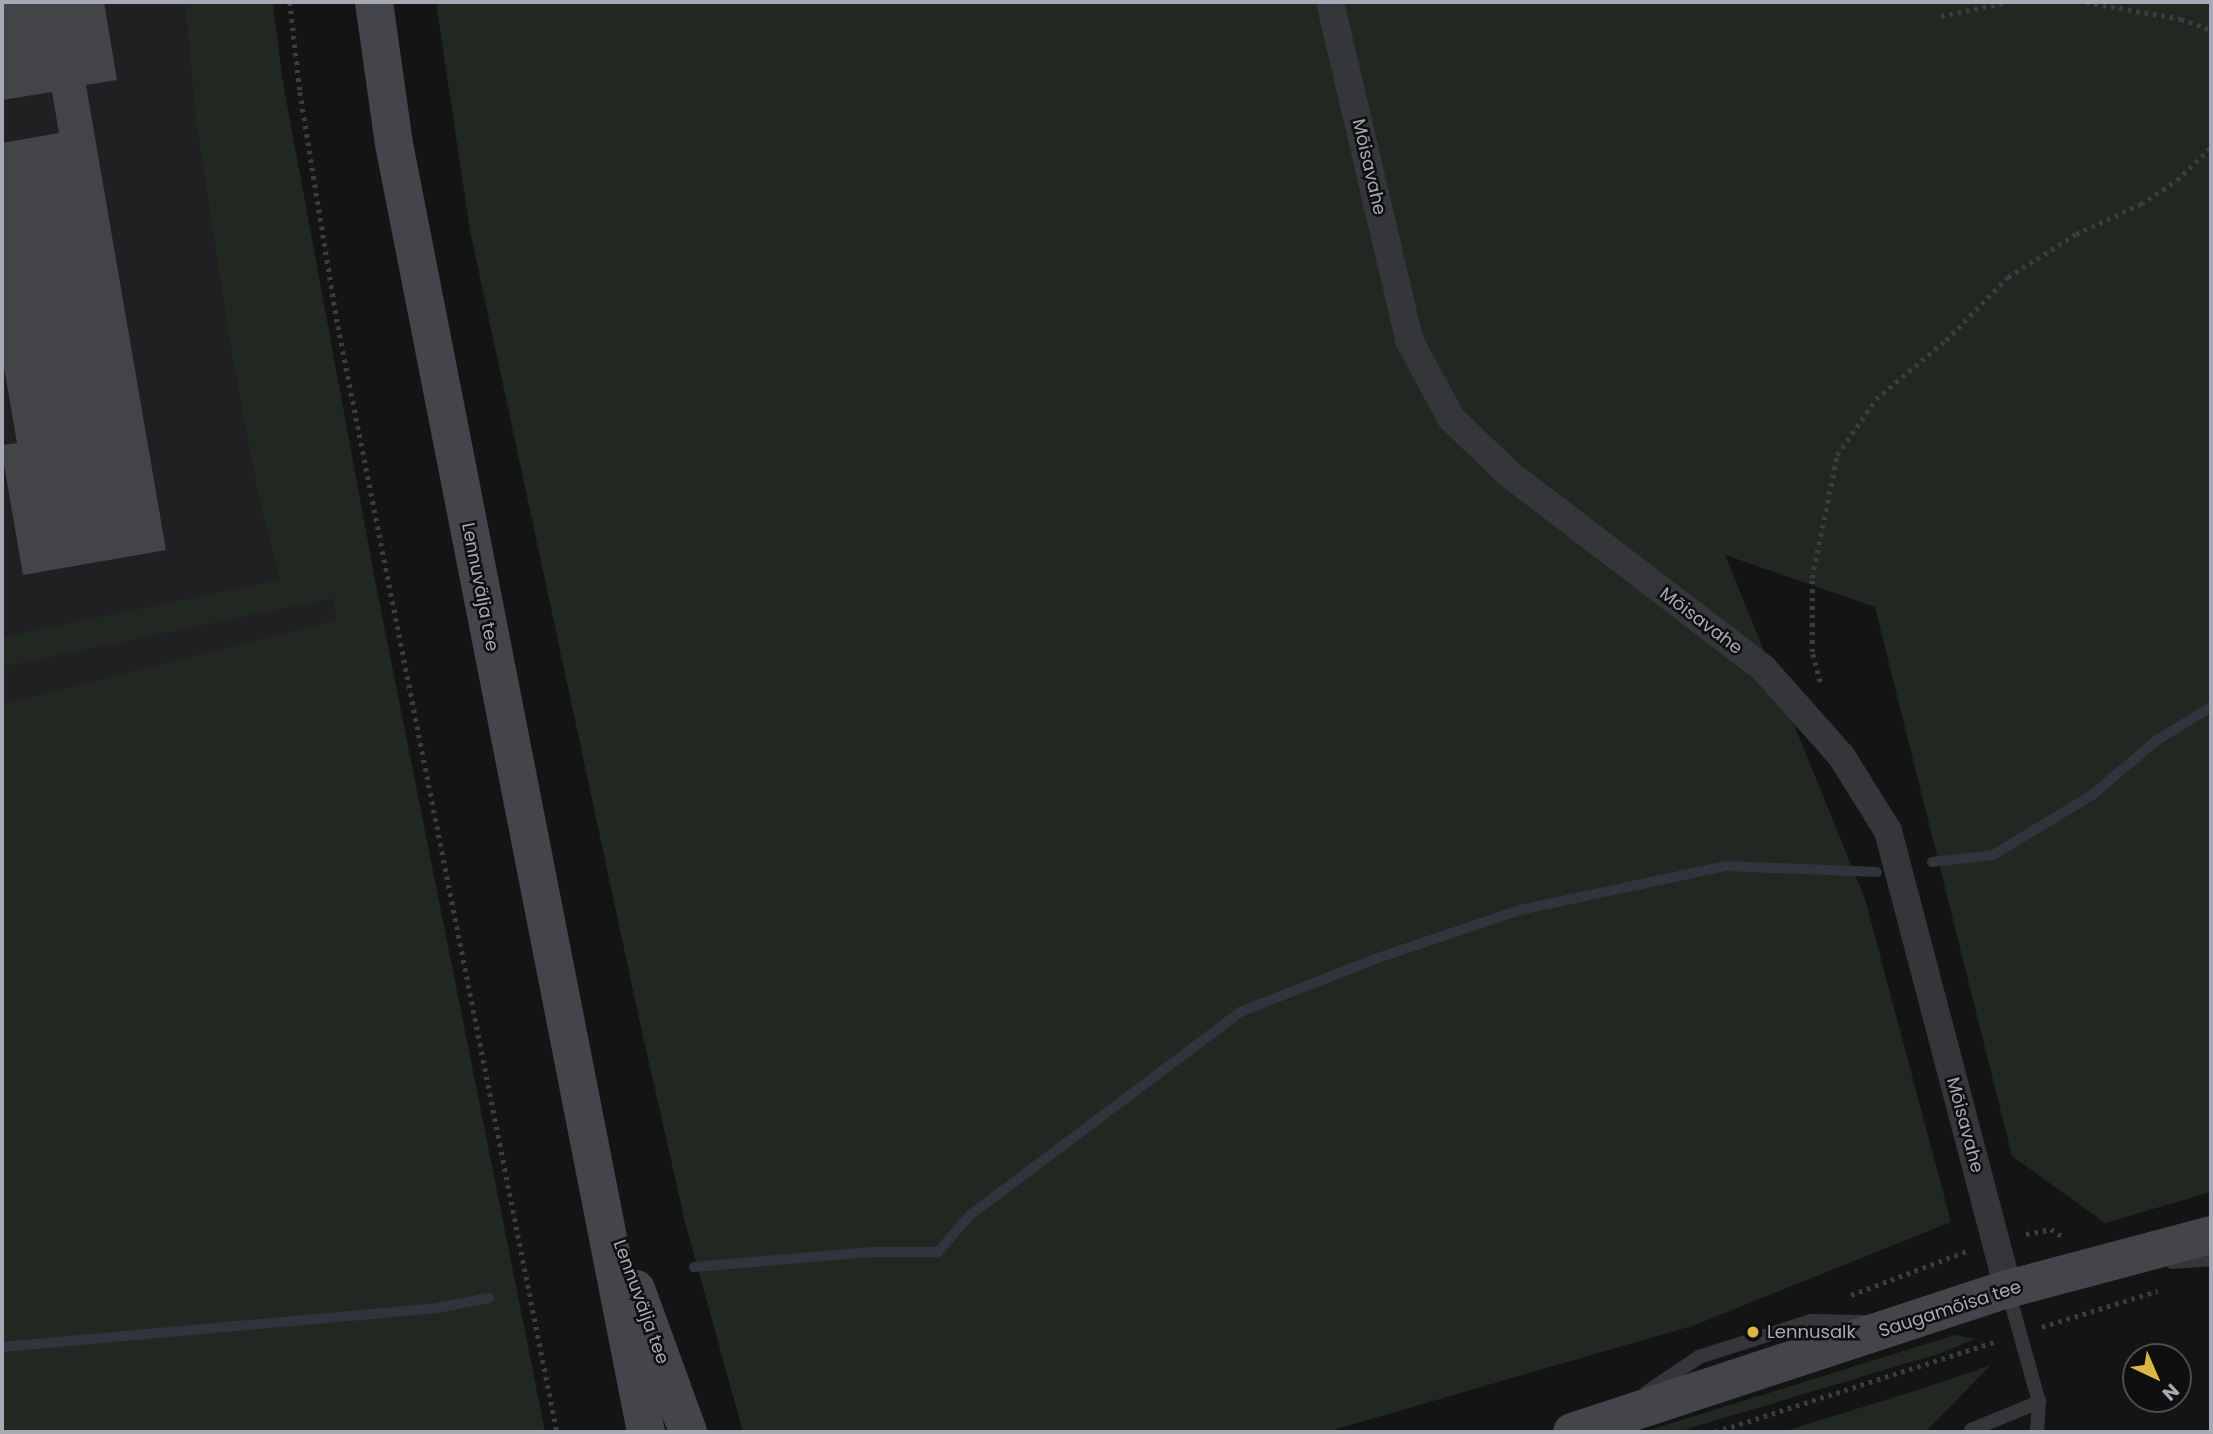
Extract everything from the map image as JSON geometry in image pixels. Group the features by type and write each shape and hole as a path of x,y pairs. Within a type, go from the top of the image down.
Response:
{"main road":[{"name":"Lennuvälja tee","path":"374,2 394,144 646,1432"},
{"name":"Lennuvälja tee","path":"593,1172 688,1432"},
{"name":"Saugamõisa tee","path":"1585,1429 2007,1289 2211,1235"}],"street":[{"name":"Mõisavahe","path":"1330,2 1409,340 1451,418 1507,473 1764,669 1842,757 1888,831 2007,1289"}],"lane":[{"path":"2080,1270 2211,1259"},
{"path":"2007,1289 2039,1402 2037,1432"},
{"path":"1970,1430 2039,1402"}],"path":[{"path":"290,2 300,92 338,326 557,1432"},
{"path":"1941,16 2008,2"},
{"path":"2087,2 2181,19 2211,30"},
{"path":"1823,691 1811,652 1812,578 1837,455 1876,399 1946,340 2008,277 2076,234 2150,198 2177,180 2211,147"},
{"path":"1715,1432 2172,1287"}],"shaded area":[{"path":"2,2 238,2 338,620 2,704"},
{"path":"185,2 273,2 282,77 375,580 545,1432 2,1432 2,704 337,620 333,598 2,667 2,637 280,580 258,493 232,354 196,119"},
{"path":"436,2 2211,2 2211,1192 2105,1223 2012,1156 1875,607 1725,555 1865,899 1951,1222 1695,1325 1326,1432 743,1432 685,1222 640,1023 470,231"},
{"path":"1955,1335 1975,1339 1941,1353 1677,1432 1643,1432"},
{"path":"1991,1365 1925,1432 1782,1432 1924,1388"}],"building":[{"path":"2,2 104,2 117,80 86,85 166,550 23,575 2,453 2,445 17,443 2,356 2,143 59,133 52,92 2,100"}],"waterway":[{"path":"1932,862 1993,855 2092,795 2157,740 2211,707"},
{"path":"694,1267 874,1252 938,1252 970,1215 1240,1012 1375,959 1520,910 1726,866 1877,872"},
{"path":"2,1347 436,1308 489,1298"}],"place":[{"name":"Lennusalk","path":"1753,1332"}]}
